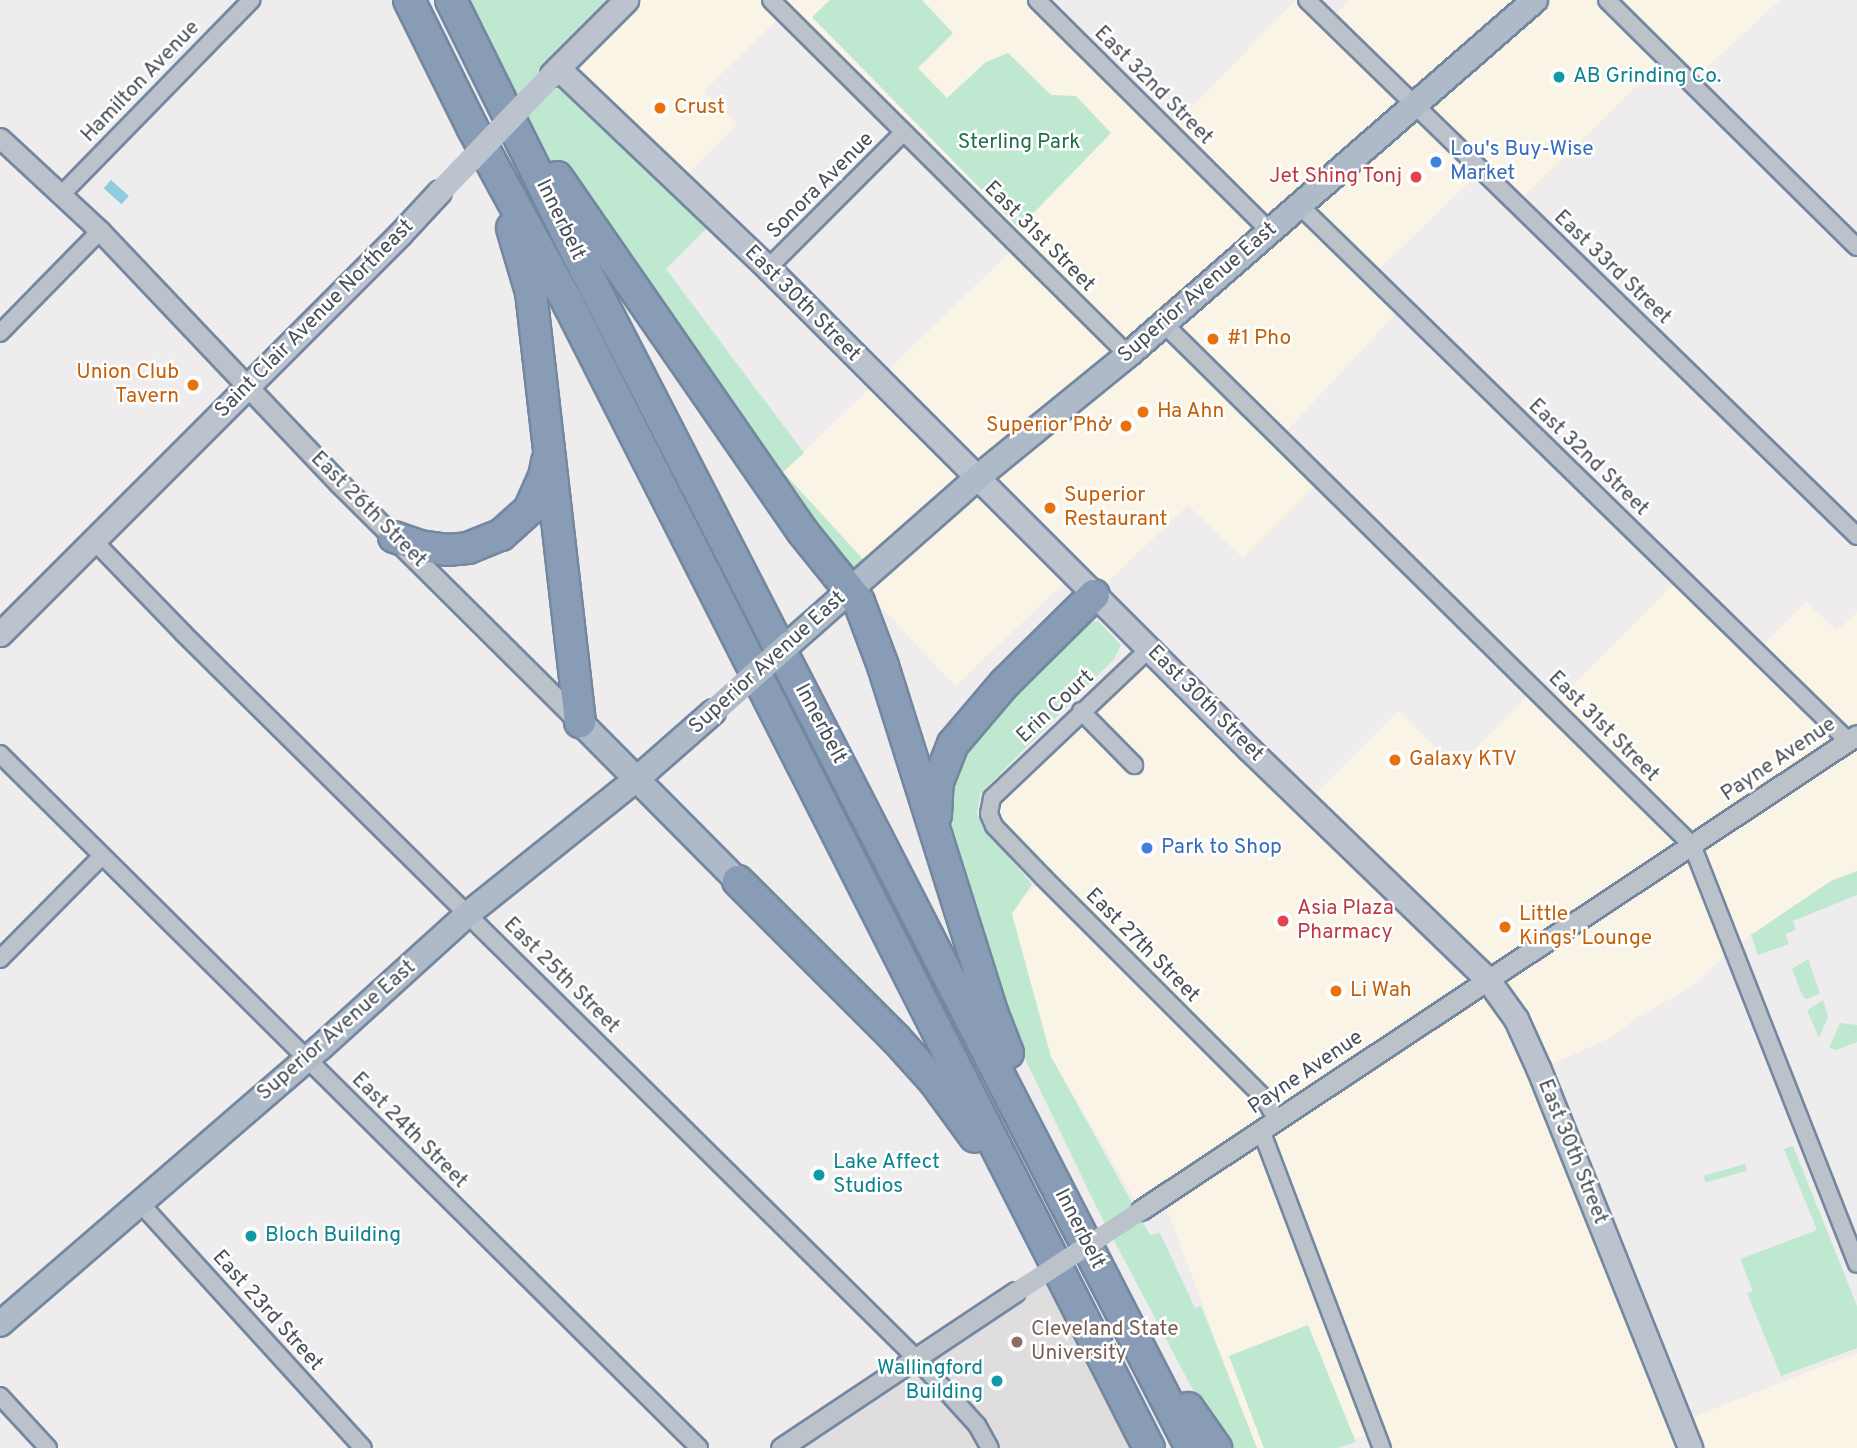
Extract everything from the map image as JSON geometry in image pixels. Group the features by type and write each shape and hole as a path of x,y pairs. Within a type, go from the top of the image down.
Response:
{"highway":[{"name":"Innerbelt","path":"409,0 472,127 569,305 1147,1445"},
{"name":"Innerbelt","path":"451,0 573,246 1191,1448"},
{"path":"489,75 585,221 802,531 851,588 871,632 992,1012 1078,1225"},
{"path":"472,127 527,273 580,722"},
{"path":"394,537 420,546 447,550 468,548 501,535 517,523 539,492 549,444"},
{"path":"937,836 935,803 938,782 953,744 1005,683 1094,595"},
{"path":"738,881 841,981 933,1081 966,1124 1042,1239"},
{"path":"1132,1333 1216,1448"}],"main road":[{"name":"Saint Clair Avenue Northeast","path":"0,634 248,386 625,0"},
{"name":"Superior Avenue East","path":"0,1324 308,1059 468,914 638,778 976,478 1128,355 1535,0"},
{"name":"East 30th Street","path":"555,71 768,268 1265,765 1488,980 1516,1019 1539,1070 1690,1448"},
{"name":"East 26th Street","path":"580,722 738,881"}],"street":[{"name":"Hamilton Avenue","path":"62,194 251,0"},
{"name":"East 31st Street","path":"771,0 1128,355"},
{"name":"East 32nd Street","path":"1037,0 1270,231"},
{"name":"East 33rd Street","path":"1307,0 1857,537"},
{"path":"1607,0 1857,247"},
{"name":"Sonora Avenue","path":"768,268 903,133"},
{"name":"East 26th Street","path":"0,138 100,231 394,537 580,722"},
{"name":"East 32nd Street","path":"1299,205 1852,738"},
{"path":"0,333 100,231"},
{"name":"East 31st Street","path":"1163,323 1692,845 1857,1264"},
{"name":"East 25th Street","path":"94,541 183,633 916,1358 977,1425 990,1448"},
{"name":"Erin Court","path":"992,798 1150,648"},
{"path":"1082,711 1134,765"},
{"name":"Payne Avenue","path":"781,1448 1852,738"},
{"name":"East 24th Street","path":"0,754 101,858 308,1059 699,1448"},
{"name":"East 27th Street","path":"992,798 989,814 993,826 1264,1097 1269,1125 1382,1448"},
{"path":"0,959 101,858"},
{"name":"East 23rd Street","path":"140,1203 363,1448"},
{"path":"0,1396 48,1448"}],"shaded area":[{"path":"626,0 1037,0 1168,131 1296,0 1307,0 1329,21 1350,0 1780,0 1691,82 1665,58 1516,204 1481,171 1373,275 1403,306 1281,437 1322,479 1243,558 1188,505 1094,595 1073,575 955,686 858,582 872,569 783,472 1017,245 784,13 704,91 738,123 678,183 558,68"},
{"path":"1680,577 1756,652 1806,602 1837,631 1857,612 1857,871 1831,881 1733,947 1693,986 1636,1018 1612,1037 1539,1070 1680,1422 1857,1353 1857,1448 1382,1448 1375,1432 1327,1448 1256,1448 1162,1196 1141,1210 1051,1057 1001,918 1044,878 994,826 992,798 1150,648 1305,804 1398,711 1456,768 1534,689 1552,706"},
{"name":"Cleveland State University","path":"1055,1266 1149,1448 781,1448"}],"green space":[{"path":"451,0 626,0 558,68 716,219 666,269 804,453 783,472 872,569 851,588 585,221 489,75"},
{"name":"Sterling Park","path":"830,0 922,0 953,33 918,68 947,98 986,62 1008,53 1051,95 1076,96 1111,133 1019,228 812,17"},
{"path":"1098,621 1121,645 1114,659 981,793 977,813 983,826 1032,884 1012,914 1051,1057 1150,1235 1160,1233 1195,1308 1201,1306 1257,1448 1230,1448 1194,1392 1096,1206 1016,1040 949,832 947,804 954,772 975,734 1079,622"},
{"path":"1857,871 1857,895 1793,921 1796,930 1785,934 1789,944 1758,955 1751,935 1831,881"},
{"path":"1808,959 1820,993 1807,999 1803,997 1792,969"},
{"path":"1823,1000 1828,1017 1819,1038 1807,1010"},
{"path":"1840,1023 1857,1025 1857,1042 1836,1050 1829,1048"},
{"path":"1793,1146 1857,1306 1857,1348 1781,1376 1747,1293 1753,1291 1740,1259 1817,1230 1784,1149"},
{"path":"1745,1164 1747,1171 1706,1183 1704,1176"},
{"path":"1308,1325 1356,1442 1337,1448 1264,1448 1229,1356"}],"water":[{"path":"111,180 129,196 121,204 104,188"}],"place":[{"name":"AB Grinding Co.","path":"1559,77"},
{"name":"Crust","path":"660,108"},
{"name":"Lou's Buy-Wise Market","path":"1436,162"},
{"name":"Jet Shing Tonj","path":"1416,177"},
{"name":"#1 Pho","path":"1213,339"},
{"name":"Union Club Tavern","path":"193,385"},
{"name":"Ha Ahn","path":"1143,412"},
{"name":"Superior Phở","path":"1126,426"},
{"name":"Superior Restaurant","path":"1050,508"},
{"name":"Galaxy KTV","path":"1395,760"},
{"name":"Park to Shop","path":"1147,848"},
{"name":"Asia Plaza Pharmacy","path":"1283,921"},
{"name":"Little Kings' Lounge","path":"1505,927"},
{"name":"Li Wah","path":"1336,991"},
{"name":"Lake Affect Studios","path":"819,1175"},
{"name":"Bloch Building","path":"251,1236"},
{"name":"Cleveland State University","path":"1017,1342"},
{"name":"Wallingford Building","path":"997,1381"}]}
